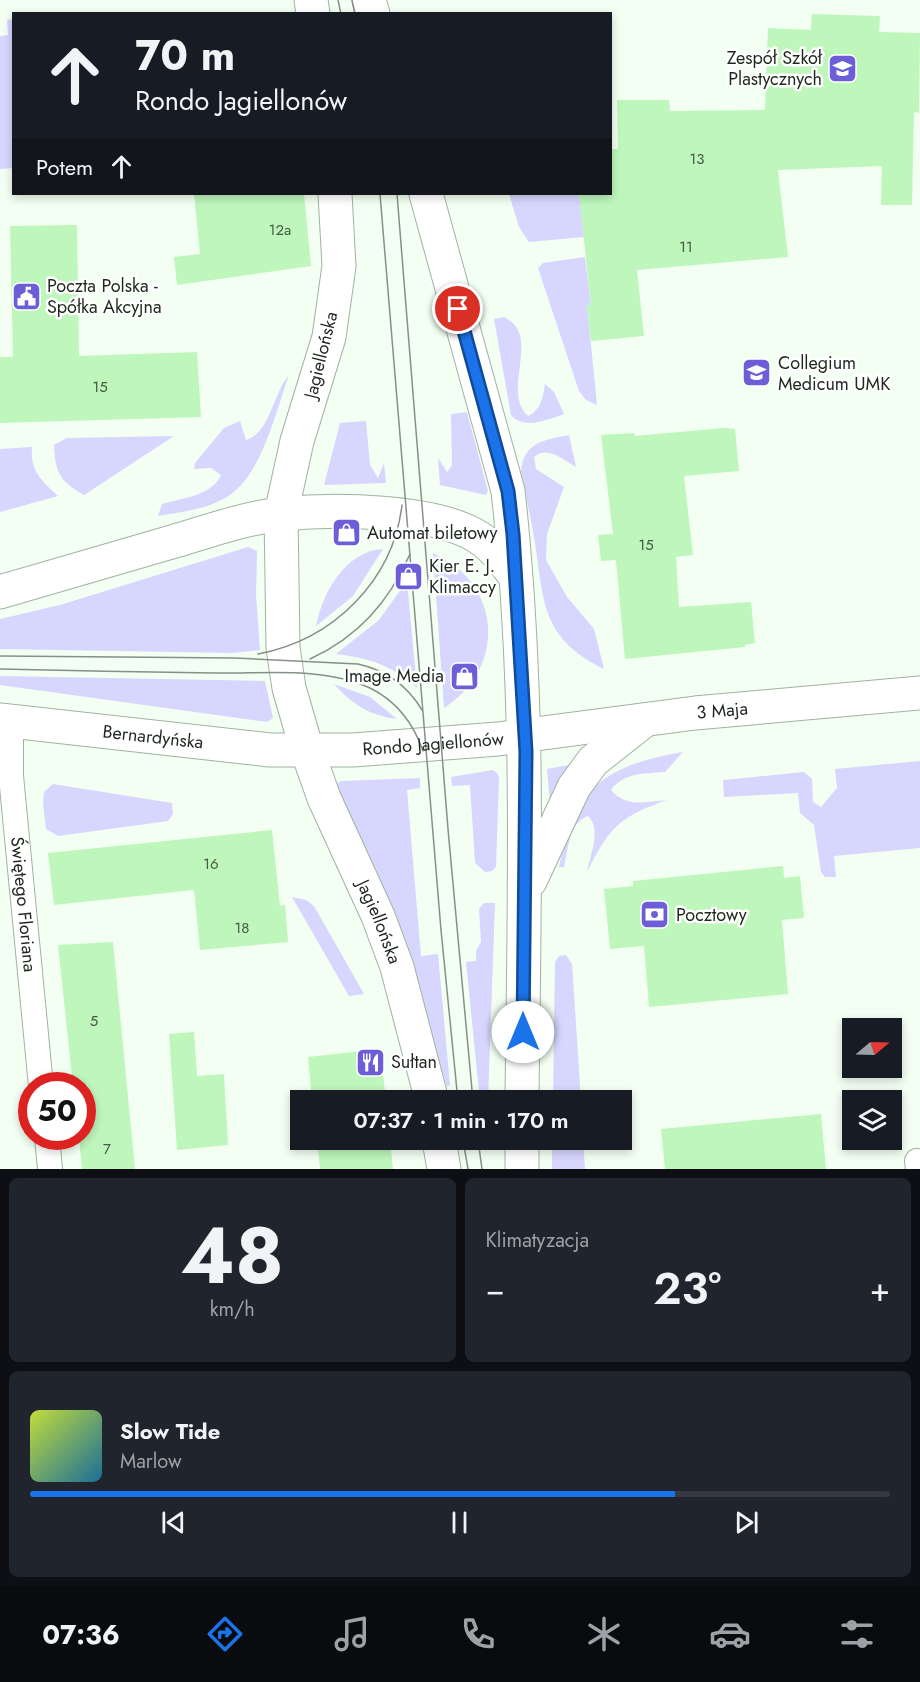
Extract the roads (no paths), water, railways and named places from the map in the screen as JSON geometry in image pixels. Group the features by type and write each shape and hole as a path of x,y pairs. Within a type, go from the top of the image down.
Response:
{"main road":[{"name":"Jagiellońska","path":"280,514 297,441 329,338 339,266 335,195"},
{"path":"426,195 508,491 515,576"},
{"path":"0,592 222,527 280,514 365,513 442,521 478,537 495,550 515,576"},
{"path":"280,514 283,648 289,688 307,750"},
{"name":"Rondo Jagiellonów","path":"307,750 415,747 525,735 515,576"},
{"name":"3 Maja","path":"525,735 695,713 920,693"},
{"path":"524,895 574,787 593,762 645,720"},
{"name":"Bernardyńska","path":"5,721 260,749 307,750"},
{"path":"522,1090 525,735"},
{"name":"Jagiellońska","path":"307,750 324,798 378,916 397,967 429,1090"},
{"path":"441,1150 444,1169"},
{"path":"522,1150 522,1169"}],"street":[{"name":"Świętego Floriana","path":"5,721 40,1072"},
{"path":"48,1150 50,1169"}],"tram line":[{"path":"338,0 341,12"},
{"path":"352,0 355,12"},
{"path":"380,195 441,930 457,1090"},
{"path":"397,195 448,829 472,1090"},
{"path":"258,654 285,647 311,636 334,621 355,603 372,582 386,558 396,533 402,505"},
{"path":"310,659 343,640 370,616 392,588 410,554"},
{"path":"0,656 235,658 358,664 377,670 394,680 409,693 422,710"},
{"path":"0,669 294,673 335,677 372,689 397,707 410,723 423,751"},
{"path":"465,1150 468,1169"},
{"path":"479,1150 482,1169"}],"place":[{"name":"Zespół Szkół Plastycznych","path":"843,68"},
{"name":"Poczta Polska - Spółka Akcyjna","path":"26,296"},
{"name":"Collegium Medicum UMK","path":"757,373"},
{"name":"Automat biletowy","path":"346,533"},
{"name":"Kier E. J. Klimaccy","path":"408,576"},
{"name":"Image Media","path":"465,676"},
{"name":"Pocztowy","path":"655,915"},
{"name":"Sułtan","path":"370,1062"}]}
